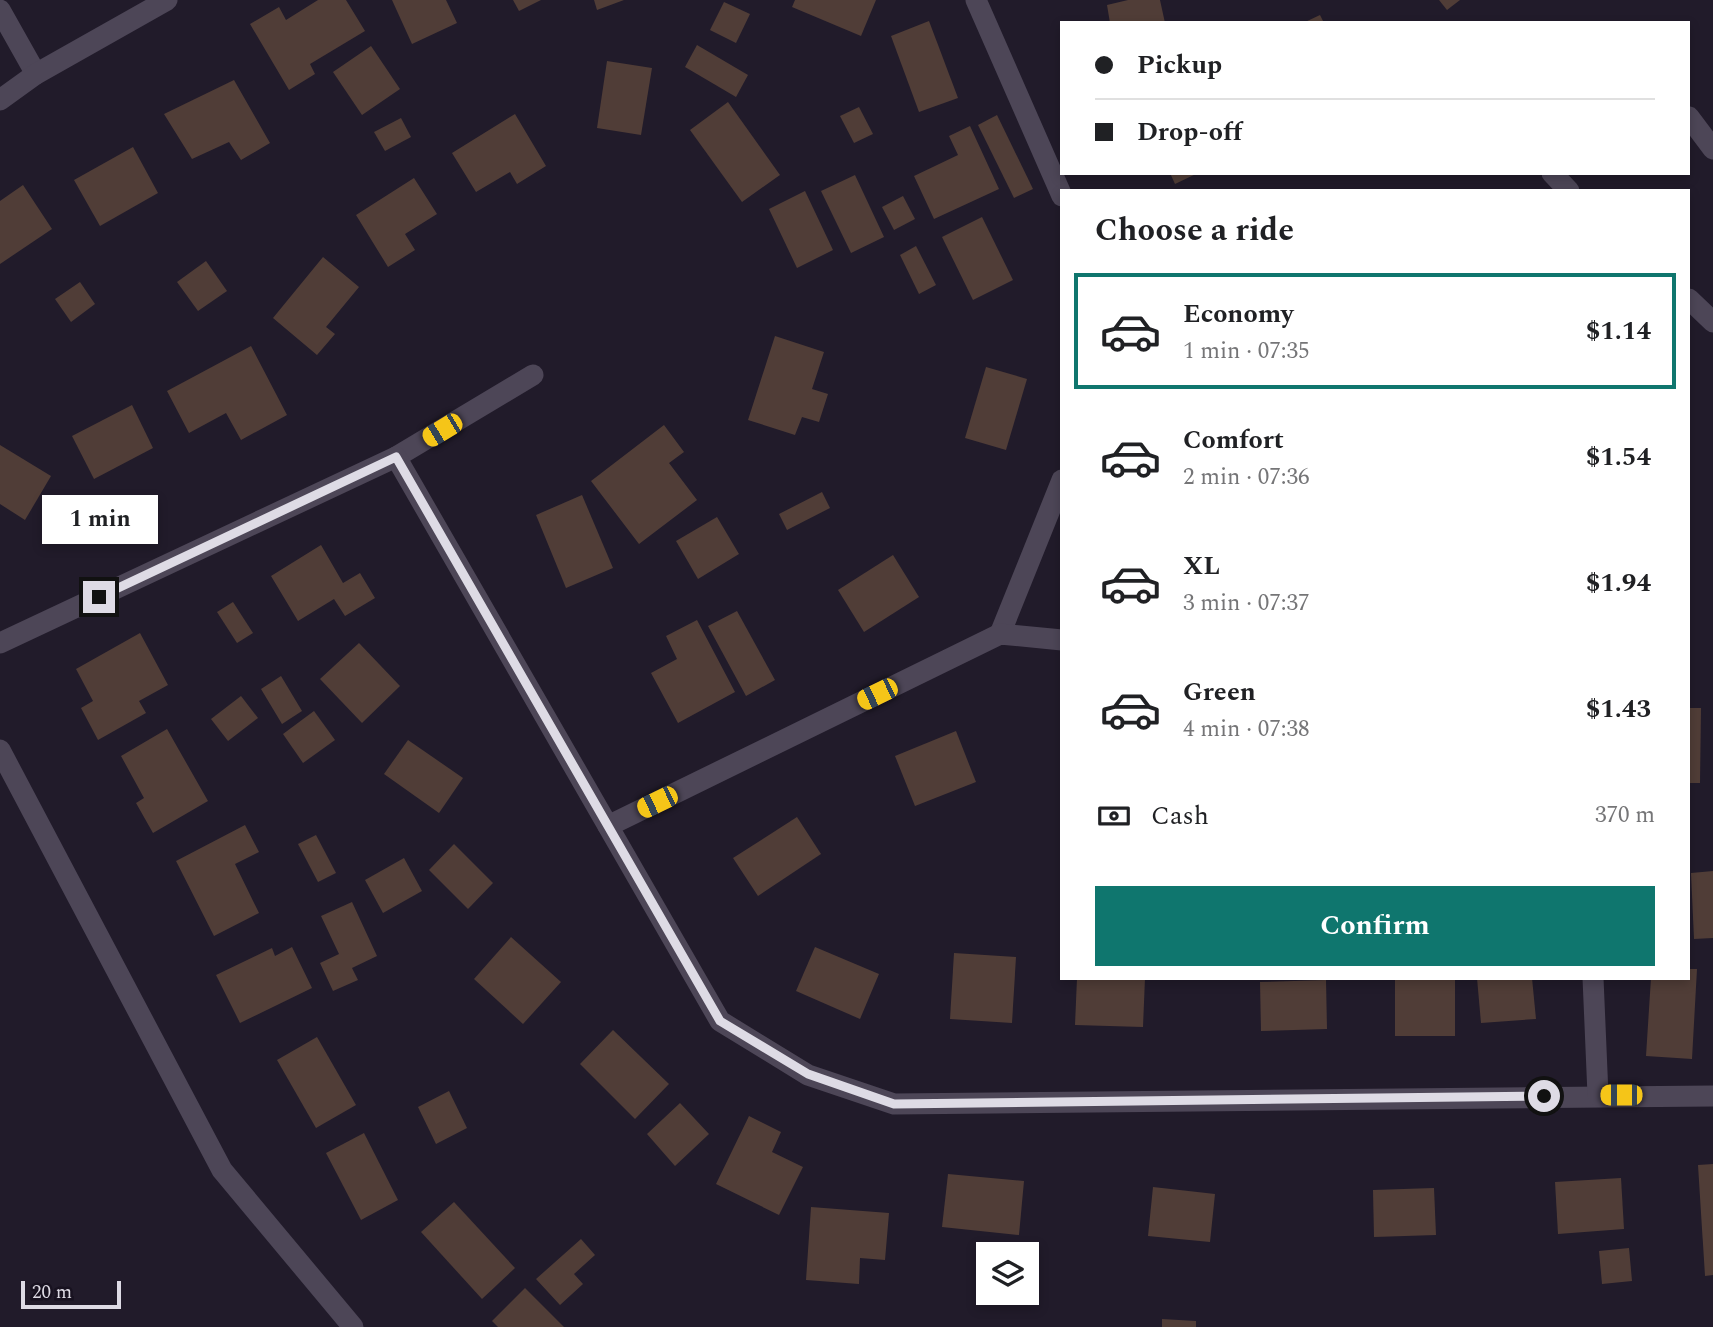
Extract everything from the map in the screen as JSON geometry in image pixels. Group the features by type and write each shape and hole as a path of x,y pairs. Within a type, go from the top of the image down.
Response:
{"street":[{"path":"0,100 36,74 167,0"},
{"path":"976,0 1060,191"},
{"path":"0,10 36,74"},
{"path":"1690,118 1713,149"},
{"path":"1554,175 1567,189"},
{"path":"1690,300 1713,321"},
{"path":"0,643 396,457 533,375"},
{"path":"396,457 720,1021 808,1074 894,1104 1598,1095 1713,1096"},
{"path":"1000,634 1060,485"},
{"path":"608,826 1000,634 1060,640"},
{"path":"0,750 222,1170 353,1327"},
{"path":"1593,980 1598,1095"}],"building":[{"path":"318,0 346,0 365,31 310,64 315,74 289,90 250,24 279,7 286,20"},
{"path":"392,0 446,0 457,23 412,44"},
{"path":"513,0 541,0 519,11"},
{"path":"594,0 624,0 597,10"},
{"path":"795,0 876,0 861,36 792,7"},
{"path":"1128,0 1160,0 1165,21 1110,21 1107,5"},
{"path":"1439,0 1460,0 1447,10"},
{"path":"724,2 750,14 736,43 710,30"},
{"path":"1320,15 1323,21 1307,21"},
{"path":"929,21 958,98 919,112 891,36"},
{"path":"697,45 748,75 736,97 685,67"},
{"path":"371,46 400,89 362,115 333,72"},
{"path":"607,61 652,68 641,135 597,128"},
{"path":"234,80 270,143 241,160 229,142 192,159 164,114"},
{"path":"728,102 780,175 742,202 690,130"},
{"path":"859,107 873,134 854,143 840,116"},
{"path":"515,114 546,166 517,184 510,172 476,192 452,153"},
{"path":"997,115 1033,189 1014,198 978,125"},
{"path":"401,118 411,137 385,151 374,132"},
{"path":"970,126 999,189 934,219 914,176 958,155 949,136"},
{"path":"133,147 158,193 100,226 74,180"},
{"path":"855,175 884,237 851,253 821,191"},
{"path":"1171,175 1194,175 1175,184"},
{"path":"414,178 437,214 405,234 415,250 388,267 356,215"},
{"path":"23,185 52,229 0,264 0,201"},
{"path":"805,191 833,250 797,268 769,209"},
{"path":"903,196 915,219 894,230 882,207"},
{"path":"982,217 1013,280 973,300 942,237"},
{"path":"916,246 936,285 919,294 900,255"},
{"path":"323,257 359,287 326,327 335,334 317,355 273,318"},
{"path":"206,261 227,291 198,311 177,282"},
{"path":"80,282 95,304 71,322 55,299"},
{"path":"775,336 824,352 812,389 828,394 819,422 802,417 795,435 748,420"},
{"path":"251,346 287,415 241,440 226,413 189,433 167,391"},
{"path":"986,367 1027,379 1006,450 965,438"},
{"path":"132,405 153,448 94,479 72,436"},
{"path":"664,425 684,452 669,463 697,500 639,544 591,481"},
{"path":"0,445 51,476 25,520 0,504"},
{"path":"822,492 830,508 787,530 779,514"},
{"path":"582,495 613,568 566,588 536,515"},
{"path":"717,517 739,554 698,579 676,541"},
{"path":"321,545 343,583 360,573 375,598 345,616 334,599 298,621 271,576"},
{"path":"893,555 919,597 864,632 838,590"},
{"path":"233,602 253,633 237,643 217,612"},
{"path":"737,611 775,680 746,696 708,626"},
{"path":"697,620 735,692 678,723 651,673 677,659 666,636"},
{"path":"140,633 168,685 139,701 146,713 98,740 81,708 93,701 76,669"},
{"path":"359,643 400,686 362,723 320,679"},
{"path":"281,676 302,711 282,724 261,689"},
{"path":"241,696 258,718 228,741 211,719"},
{"path":"1690,708 1701,708 1700,783 1690,783"},
{"path":"314,711 335,740 303,763 283,734"},
{"path":"167,729 208,801 153,833 136,803 144,798 121,756"},
{"path":"956,731 976,782 915,806 895,756"},
{"path":"408,740 463,778 439,813 384,774"},
{"path":"797,817 821,854 758,896 733,858"},
{"path":"245,825 259,852 235,864 259,913 214,936 176,861"},
{"path":"316,835 336,873 318,882 298,844"},
{"path":"454,844 493,883 468,909 429,870"},
{"path":"404,858 422,891 383,913 365,880"},
{"path":"1713,871 1713,938 1694,939 1691,873"},
{"path":"352,902 377,956 352,968 358,980 333,991 320,963 339,954 321,916"},
{"path":"511,937 561,982 523,1024 474,979"},
{"path":"292,947 312,988 240,1023 216,975 272,948 275,956"},
{"path":"815,947 879,974 860,1019 796,991"},
{"path":"954,953 1016,957 1012,1023 950,1019"},
{"path":"1690,969 1697,969 1692,1059 1646,1056 1651,980 1690,980"},
{"path":"1077,980 1145,980 1143,1027 1075,1025"},
{"path":"1326,980 1327,1029 1261,1031 1260,982"},
{"path":"1395,980 1455,980 1455,1036 1395,1036"},
{"path":"1477,980 1532,980 1536,1019 1481,1023"},
{"path":"613,1030 669,1084 635,1119 580,1064"},
{"path":"317,1037 356,1105 316,1128 277,1060"},
{"path":"449,1091 467,1128 436,1144 418,1107"},
{"path":"680,1103 709,1134 675,1166 647,1134"},
{"path":"749,1116 781,1132 772,1152 803,1167 779,1215 716,1184"},
{"path":"364,1133 398,1200 361,1220 326,1153"},
{"path":"1713,1164 1713,1275 1705,1276 1698,1165"},
{"path":"948,1174 1024,1181 1019,1235 942,1227"},
{"path":"1621,1178 1624,1229 1558,1234 1555,1182"},
{"path":"1153,1187 1215,1194 1210,1242 1148,1236"},
{"path":"1434,1188 1436,1235 1374,1237 1373,1190"},
{"path":"454,1202 515,1268 482,1299 421,1232"},
{"path":"811,1207 889,1213 885,1260 860,1258 859,1284 806,1280"},
{"path":"581,1239 595,1255 574,1274 583,1284 560,1305 536,1279"},
{"path":"1629,1248 1632,1281 1602,1284 1599,1251"},
{"path":"525,1288 564,1327 498,1327 492,1321"},
{"path":"1162,1319 1196,1321 1196,1327 1162,1327"}],"route":[{"path":"99,597 396,457 720,1021 808,1074 894,1104 1544,1096"}]}
